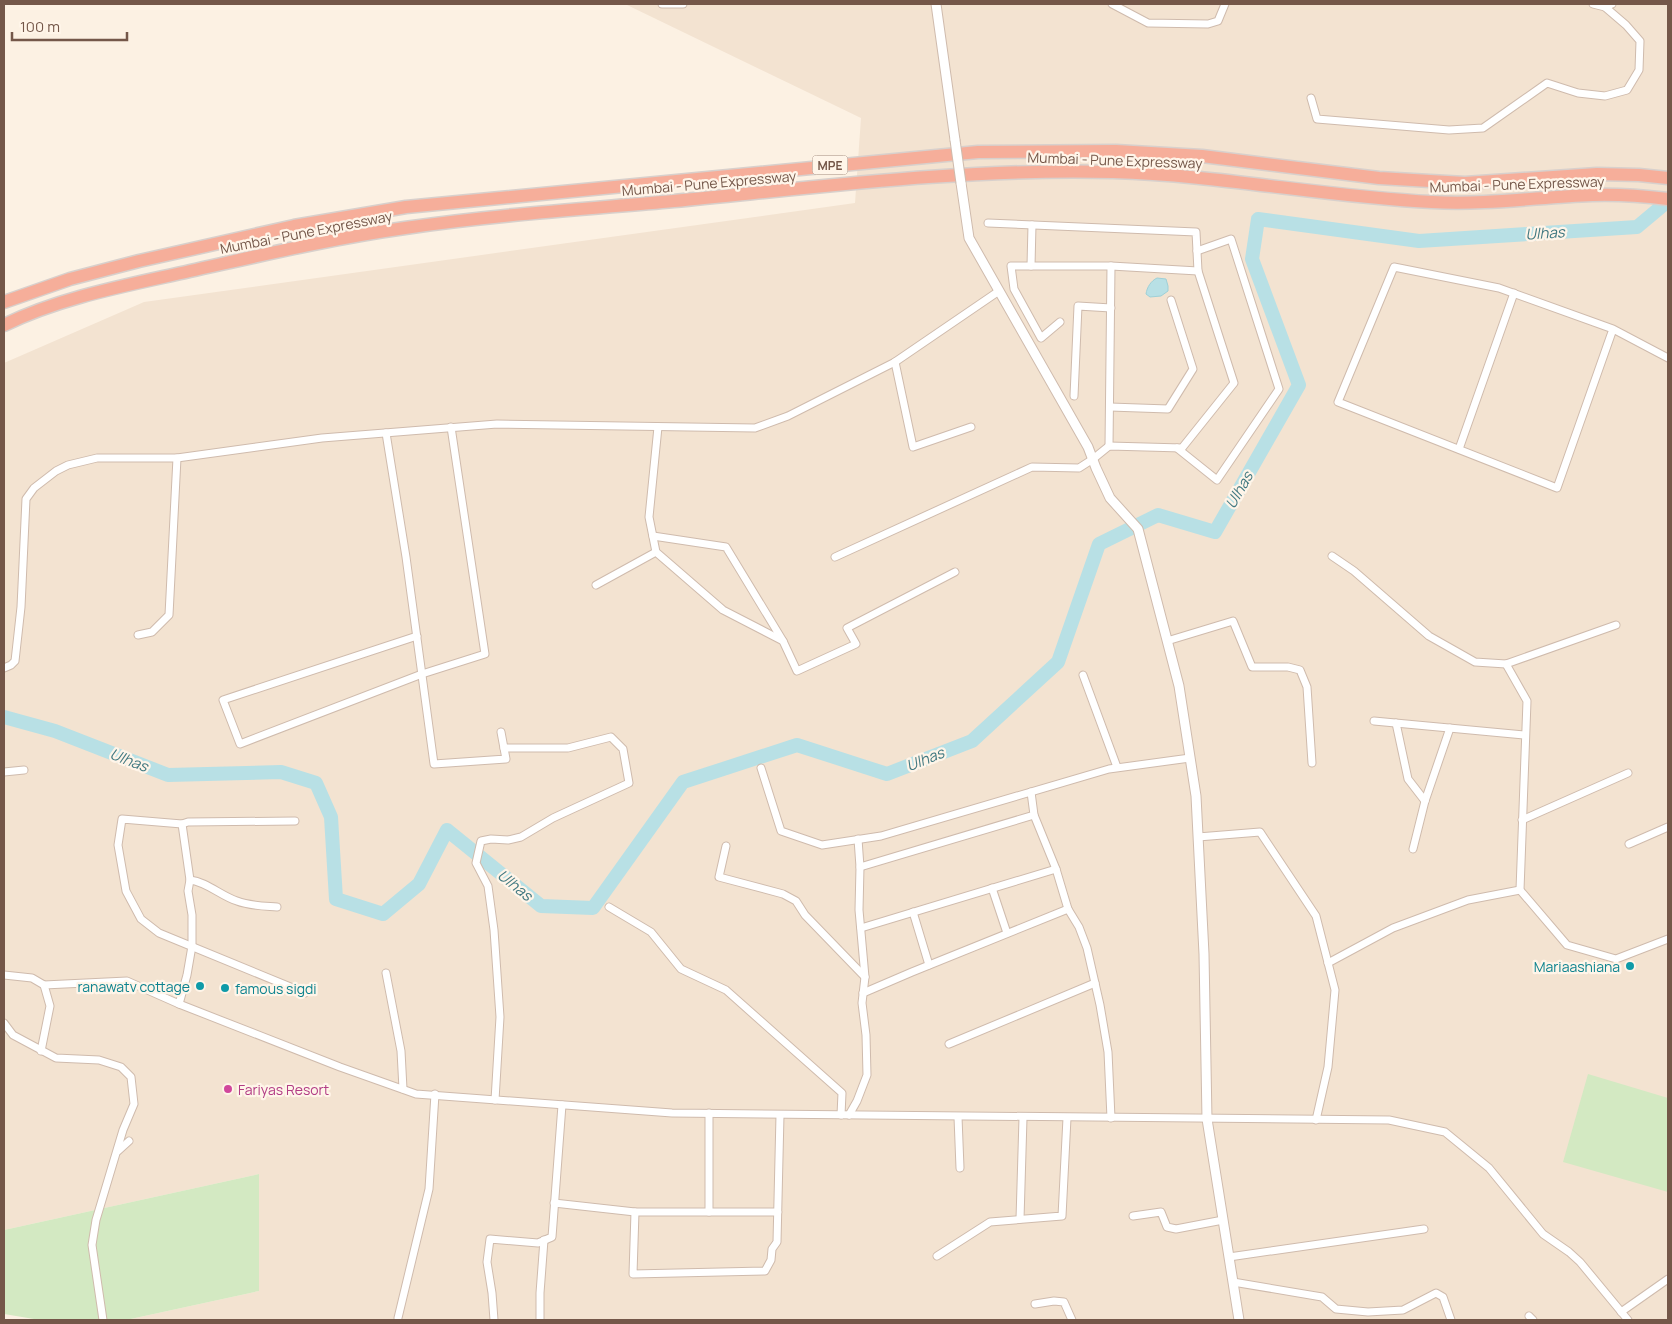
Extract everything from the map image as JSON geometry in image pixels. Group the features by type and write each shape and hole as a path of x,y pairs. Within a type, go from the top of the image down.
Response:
{"highway":[{"name":"Mumbai - Pune Expressway","path":"4,302 70,279 139,262 294,226 406,207 978,152 1116,151 1202,156 1379,178 1430,182 1465,183 1597,174 1668,178"},
{"name":"Mumbai - Pune Expressway","path":"4,325 18,318 76,299 144,282 298,246 409,227 979,172 1115,172 1200,177 1377,198 1447,203 1597,195 1642,196 1668,199"}],"street":[{"path":"662,4 683,4"},
{"path":"936,4 969,238 1088,447 1110,498 1138,529 1178,686 1196,796 1204,954 1207,1119 1239,1320"},
{"path":"1112,4 1148,23 1208,24 1218,21 1225,4"},
{"path":"1312,98 1317,119 1449,130 1483,128 1547,83 1578,93 1605,96 1627,90 1639,70 1640,41 1609,6 1593,4"},
{"path":"835,557 1032,467 1078,468 1093,460 1110,446 1182,448 1234,383 1198,271 1196,232 988,223"},
{"path":"1031,266 1032,225"},
{"path":"1177,448 1217,480 1279,389 1231,239 1197,251"},
{"path":"1060,322 1041,338 1014,289 1011,266 1111,266 1198,271"},
{"path":"1110,446 1111,266"},
{"path":"1613,330 1557,488 1338,402 1394,267 1499,288 1613,330 1668,358"},
{"path":"4,668 15,661 21,607 26,499 34,488 56,471 68,465 97,458 177,458 322,438 497,424 755,428 788,416 895,362 999,290"},
{"path":"1459,449 1514,293"},
{"path":"1110,407 1168,409 1193,369 1171,300"},
{"path":"1074,396 1078,306 1111,308"},
{"path":"895,362 913,448 971,427"},
{"path":"416,636 223,700 240,744 422,674 485,654 451,427"},
{"path":"658,427 649,517 656,552 723,610 784,641"},
{"path":"386,433 406,558 434,764 506,759 501,732"},
{"path":"138,635 152,632 169,615 177,458"},
{"path":"653,536 726,546 784,641 797,671 856,644 846,628 954,572"},
{"path":"596,585 656,552"},
{"path":"1332,556 1354,571 1429,636 1476,662 1506,664 1616,625"},
{"path":"1167,641 1233,621 1252,667 1288,667 1300,670 1307,687 1312,763"},
{"path":"1506,664 1527,701 1524,735 1520,890 1567,945 1616,959 1668,939"},
{"path":"1083,675 1117,768"},
{"path":"1374,721 1524,735"},
{"path":"1396,723 1408,779 1425,801"},
{"path":"1414,849 1425,801 1450,728"},
{"path":"495,1100 500,1017 494,930 488,886 476,863 481,841 491,838 508,840 521,837 553,818 629,783 622,749 611,737 568,748 504,748"},
{"path":"761,768 781,831 822,845 882,836 1117,768 1190,758"},
{"path":"4,772 24,770"},
{"path":"1522,820 1628,773"},
{"path":"1031,792 1034,815 1056,869 1068,909 1079,927 1087,948 1108,1052 1111,1118"},
{"path":"860,867 1034,815"},
{"path":"295,820 188,822 182,824 122,819 118,845 126,890 141,918 159,934 305,992"},
{"path":"178,1004 187,975 192,946 192,915 188,890 190,880 182,824"},
{"path":"1630,844 1668,827"},
{"path":"1198,837 1260,832 1316,916 1335,990 1328,1067 1316,1120"},
{"path":"845,1115 857,1101 867,1075 866,1035 862,1003 865,978 859,910 860,867 858,839"},
{"path":"726,846 719,877 783,894 796,900 804,916 865,978"},
{"path":"861,928 1056,869"},
{"path":"190,880 198,881 236,901 252,905 277,907"},
{"path":"992,888 1007,933"},
{"path":"1328,962 1393,928 1468,900 1520,890"},
{"path":"609,907 651,932 681,969 726,990 823,1075 842,1093 845,1115"},
{"path":"863,993 1068,909"},
{"path":"913,912 929,965"},
{"path":"386,973 401,1051 403,1089"},
{"path":"4,975 32,978 44,985 127,981 178,1004 340,1067 416,1094 672,1113 1023,1118 1388,1120 1444,1132 1489,1168 1543,1234 1580,1262 1628,1320"},
{"path":"949,1044 1095,983"},
{"path":"41,1051 50,1006 44,985"},
{"path":"4,1023 13,1035 56,1058 98,1060 121,1067 131,1077 134,1104 123,1130 96,1220 92,1245 103,1320"},
{"path":"398,1318 429,1189 435,1094"},
{"path":"494,1320 487,1262 490,1239 538,1243 552,1237 562,1104"},
{"path":"709,1113 709,1212"},
{"path":"635,1212 633,1274 765,1271 771,1260 772,1249 776,1242 780,1115"},
{"path":"958,1117 960,1168"},
{"path":"1020,1219 1023,1118"},
{"path":"938,1256 990,1222 1062,1216 1067,1118"},
{"path":"118,1151 129,1141"},
{"path":"554,1202 635,1212 778,1212"},
{"path":"1133,1216 1161,1212 1167,1227 1176,1229 1223,1220"},
{"path":"1229,1257 1424,1229"},
{"path":"540,1320 544,1240"},
{"path":"1621,1312 1668,1279"},
{"path":"1233,1282 1322,1298 1336,1309 1368,1312 1403,1310 1436,1293 1443,1297 1451,1320"},
{"path":"1035,1304 1054,1300 1064,1302 1072,1320"}],"shaded area":[{"path":"625,4 1668,4 1668,1320 126,1320 259,1291 259,1174 4,1230 4,363 144,302 855,203 861,118"}],"green space":[{"path":"1588,1074 1668,1098 1668,1192 1563,1162"},
{"path":"259,1174 259,1291 126,1320 40,1320 4,1314 4,1230"}],"water":[{"path":"1157,278 1166,279 1168,291 1161,296 1150,297 1146,294 1147,289"}],"waterway":[{"name":"Ulhas","path":"4,717 55,731 168,775 281,772 316,783 331,817 336,899 383,914 419,884 447,830 541,906 593,908 683,782 797,745 887,774 972,741 1058,662 1099,544 1158,515 1215,532 1299,385 1252,259 1258,219 1419,241 1637,227 1668,201"}],"place":[{"name":"Mariaashiana","path":"1630,966"},
{"name":"ranawatv cottage","path":"200,986"},
{"name":"famous sigdi","path":"225,988"},
{"name":"Fariyas Resort","path":"228,1089"}]}
